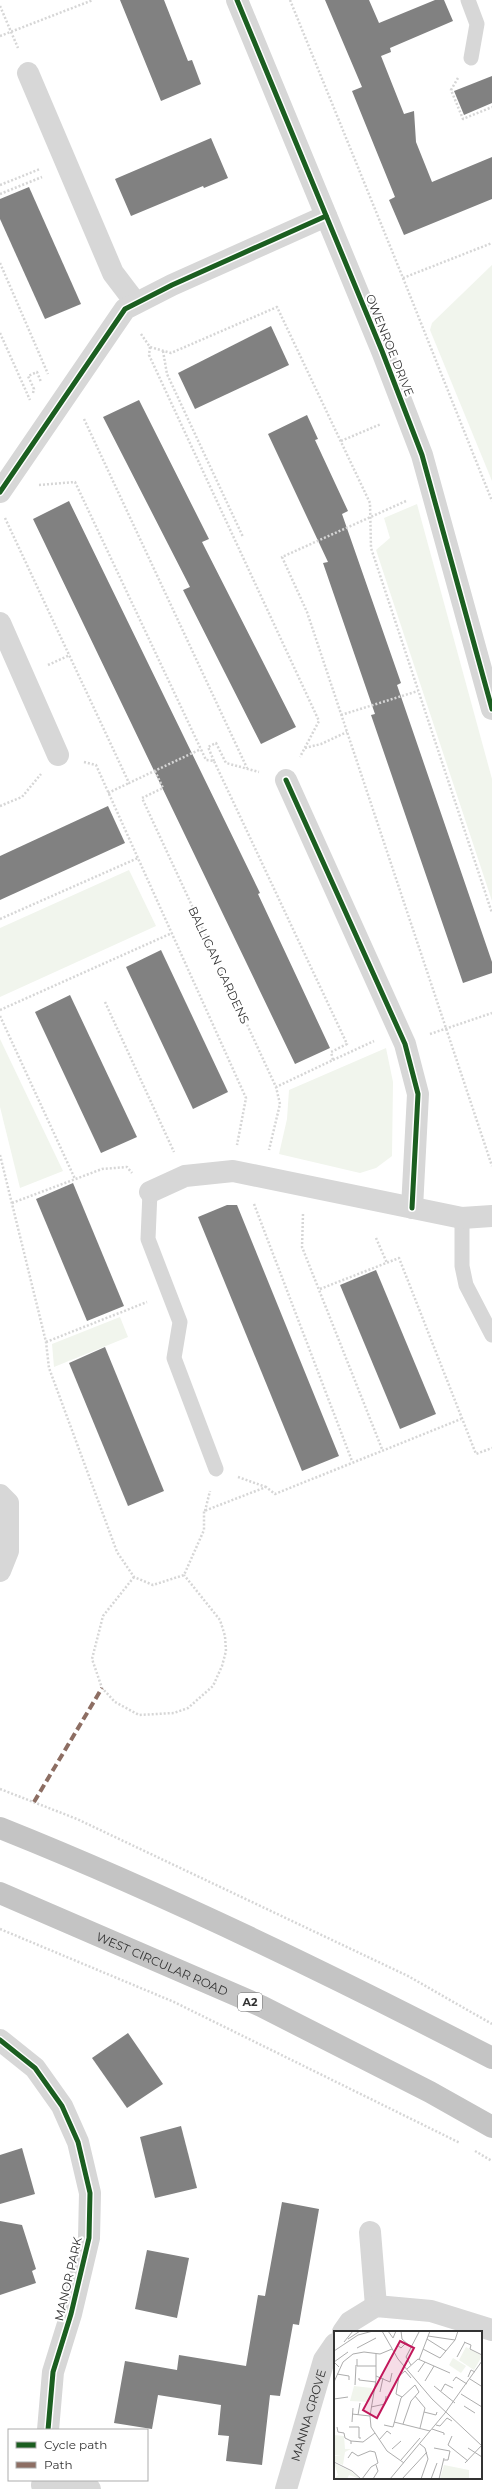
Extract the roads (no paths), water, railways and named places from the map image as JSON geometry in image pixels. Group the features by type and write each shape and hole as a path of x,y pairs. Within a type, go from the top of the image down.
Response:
{"highway":[{"path":"0,1828 62,1853 281,1952 492,2058"},
{"name":"WEST CIRCULAR ROAD","path":"0,1893 261,2006 430,2092 492,2127"}],"street":[{"name":"OWENROE DRIVE","path":"237,0 407,413 433,489 492,709"},
{"path":"28,73 113,274 130,306"},
{"path":"1,490 65,395 130,306 326,216"},
{"path":"0,622 58,755"},
{"path":"286,780 405,1044 418,1094 412,1208"},
{"path":"150,1192 185,1176 233,1170 303,1186 462,1218 492,1216"},
{"path":"0,1495 8,1503 8,1551 0,1571"},
{"name":"MANOR PARK","path":"0,2040 35,2068 62,2106 78,2142 90,2193 89,2238 71,2314 53,2372 48,2429"},
{"path":"370,2232 376,2306"},
{"path":"344,2331 350,2322 376,2306 431,2311 492,2330"},
{"name":"MANNA GROVE","path":"286,2489 324,2360 334,2345"},
{"path":"43,2485 90,2489"}],"lane":[{"path":"468,0 477,24 471,58"},
{"path":"150,1192 148,1240 180,1322 174,1358 216,1469"},
{"path":"462,1218 462,1266 466,1285 492,1335"}]}
